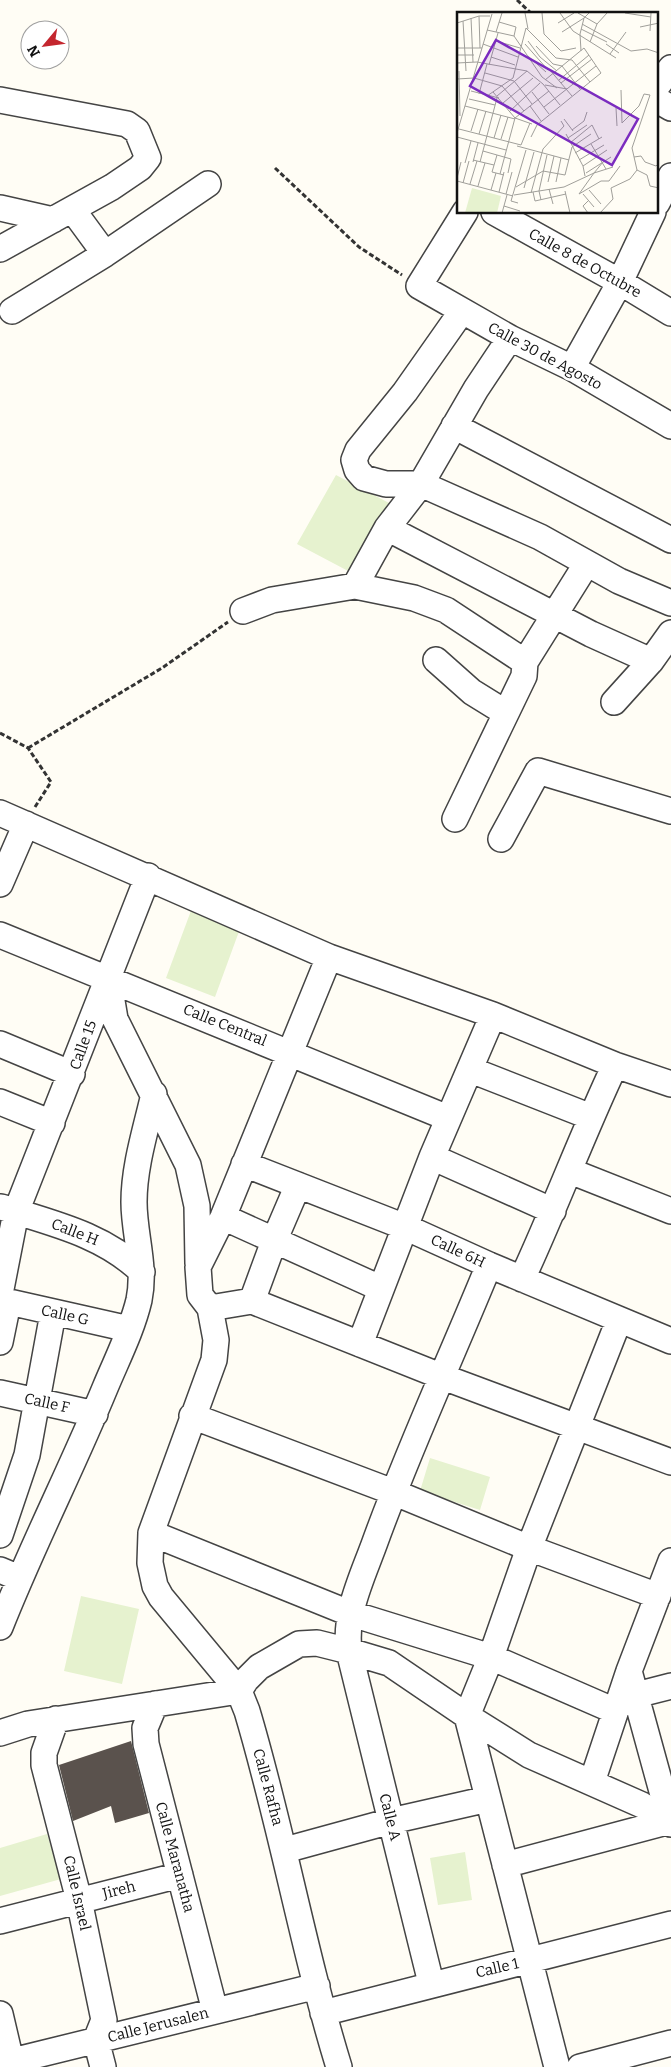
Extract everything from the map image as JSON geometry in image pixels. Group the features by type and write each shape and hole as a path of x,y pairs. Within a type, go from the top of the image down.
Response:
{"street":[{"path":"658,85 671,68"},
{"path":"0,100 128,124 137,132 148,158 140,168 112,187 0,249"},
{"path":"658,101 671,108"},
{"path":"658,201 671,176"},
{"path":"12,311 105,254 208,184"},
{"path":"658,204 671,212"},
{"path":"0,208 62,215 105,254"},
{"path":"419,286 463,214"},
{"name":"Calle 8 de Octubre","path":"499,214 671,313"},
{"path":"572,368 620,282 651,214"},
{"name":"Calle 30 de Agosto","path":"419,286 510,338 572,368 671,426"},
{"path":"462,311 405,392 358,450 354,460 357,470 364,478 386,484 420,484 540,538 619,581 671,603"},
{"path":"354,586 387,528 420,484 510,338"},
{"path":"454,426 671,540"},
{"path":"387,528 555,615 651,661"},
{"path":"455,820 524,676 525,662 587,563"},
{"path":"244,611 272,600 354,586 414,598 446,610 525,662"},
{"path":"614,702 651,661 671,633"},
{"path":"436,660 472,692 506,713"},
{"path":"501,840 538,771 671,811"},
{"path":"0,813 148,876 329,957 493,1015 615,1065 671,1084"},
{"path":"0,884 26,824"},
{"name":"Calle 15","path":"0,1342 8,1210 52,1123 148,876"},
{"name":"Calle Central","path":"0,935 108,977 448,1118"},
{"path":"198,1267 223,1217 329,957"},
{"name":"Calle Rafha","path":"108,977 115,1020 154,1094 188,1165 197,1206 200,1295 210,1308 216,1340 214,1360 192,1416 151,1533 150,1563 155,1586 161,1597 239,1691 252,1729 284,1850 323,2013 339,2067"},
{"path":"360,1344 432,1157 493,1015"},
{"path":"0,1044 72,1074"},
{"path":"522,1279 615,1065"},
{"path":"470,1070 591,1117"},
{"path":"0,1627 10,1574 55,1500 95,1414 130,1329 139,1300 142,1272 135,1228 134,1184 154,1094"},
{"path":"0,1102 52,1123"},
{"path":"432,1157 553,1211"},
{"name":"Calle 6H","path":"244,1164 405,1227 489,1265 671,1340"},
{"path":"570,1171 671,1211"},
{"path":"252,1301 274,1241 298,1185"},
{"name":"Calle H","path":"8,1210 93,1237 115,1250 142,1272"},
{"path":"223,1217 380,1288"},
{"name":"Calle A","path":"431,1984 349,1651 349,1613 393,1492 489,1265"},
{"name":"Calle G","path":"3,1299 54,1313 130,1329"},
{"path":"210,1308 252,1301 443,1377 671,1462"},
{"path":"0,1535 8,1491 27,1455 54,1313"},
{"path":"557,2067 467,1716 491,1657 529,1548 619,1320"},
{"name":"Calle F","path":"0,1393 95,1414"},
{"path":"192,1416 393,1492 529,1548 658,1596"},
{"path":"8,1491 55,1500"},
{"path":"151,1533 349,1613 491,1657 615,1711"},
{"path":"592,1782 629,1671 671,1561"},
{"path":"0,1733 28,1724 239,1691 258,1667 299,1644 316,1644 349,1651 389,1663 529,1755 642,1805 671,1823"},
{"path":"629,1671 671,1823"},
{"path":"636,1695 671,1686"},
{"name":"Calle Maranatha","path":"155,1704 146,1728 146,1744 215,2011"},
{"name":"Calle Israel","path":"56,1720 48,1740 44,1765 79,1900 104,2020 96,2040"},
{"path":"284,1850 391,1821 488,1799"},
{"path":"505,1865 671,1823"},
{"name":"Jireh","path":"0,1921 180,1875"},
{"name":"Calle 1","path":"323,2013 671,1924"},
{"name":"Calle Jerusalen","path":"5,2062 317,1986"},
{"path":"0,2014 5,2062"},
{"path":"96,2040 103,2067"},
{"path":"580,2067 671,2043"}],"path":[{"path":"516,0 530,12"},
{"path":"274,168 359,247 419,286"},
{"path":"28,748 162,668 244,611"},
{"path":"0,733 28,748 50,782 26,824"}],"green space":[{"path":"336,475 389,503 350,572 297,544"},
{"path":"192,908 241,926 215,997 166,978"},
{"path":"430,1458 490,1477 480,1510 420,1491"},
{"path":"81,1596 139,1609 122,1684 64,1671"},
{"path":"47,1834 61,1879 0,1896 0,1848"},
{"path":"465,1852 472,1900 438,1905 430,1858"}],"building":[{"path":"131,1741 149,1813 115,1823 111,1806 73,1821 59,1765"}]}
